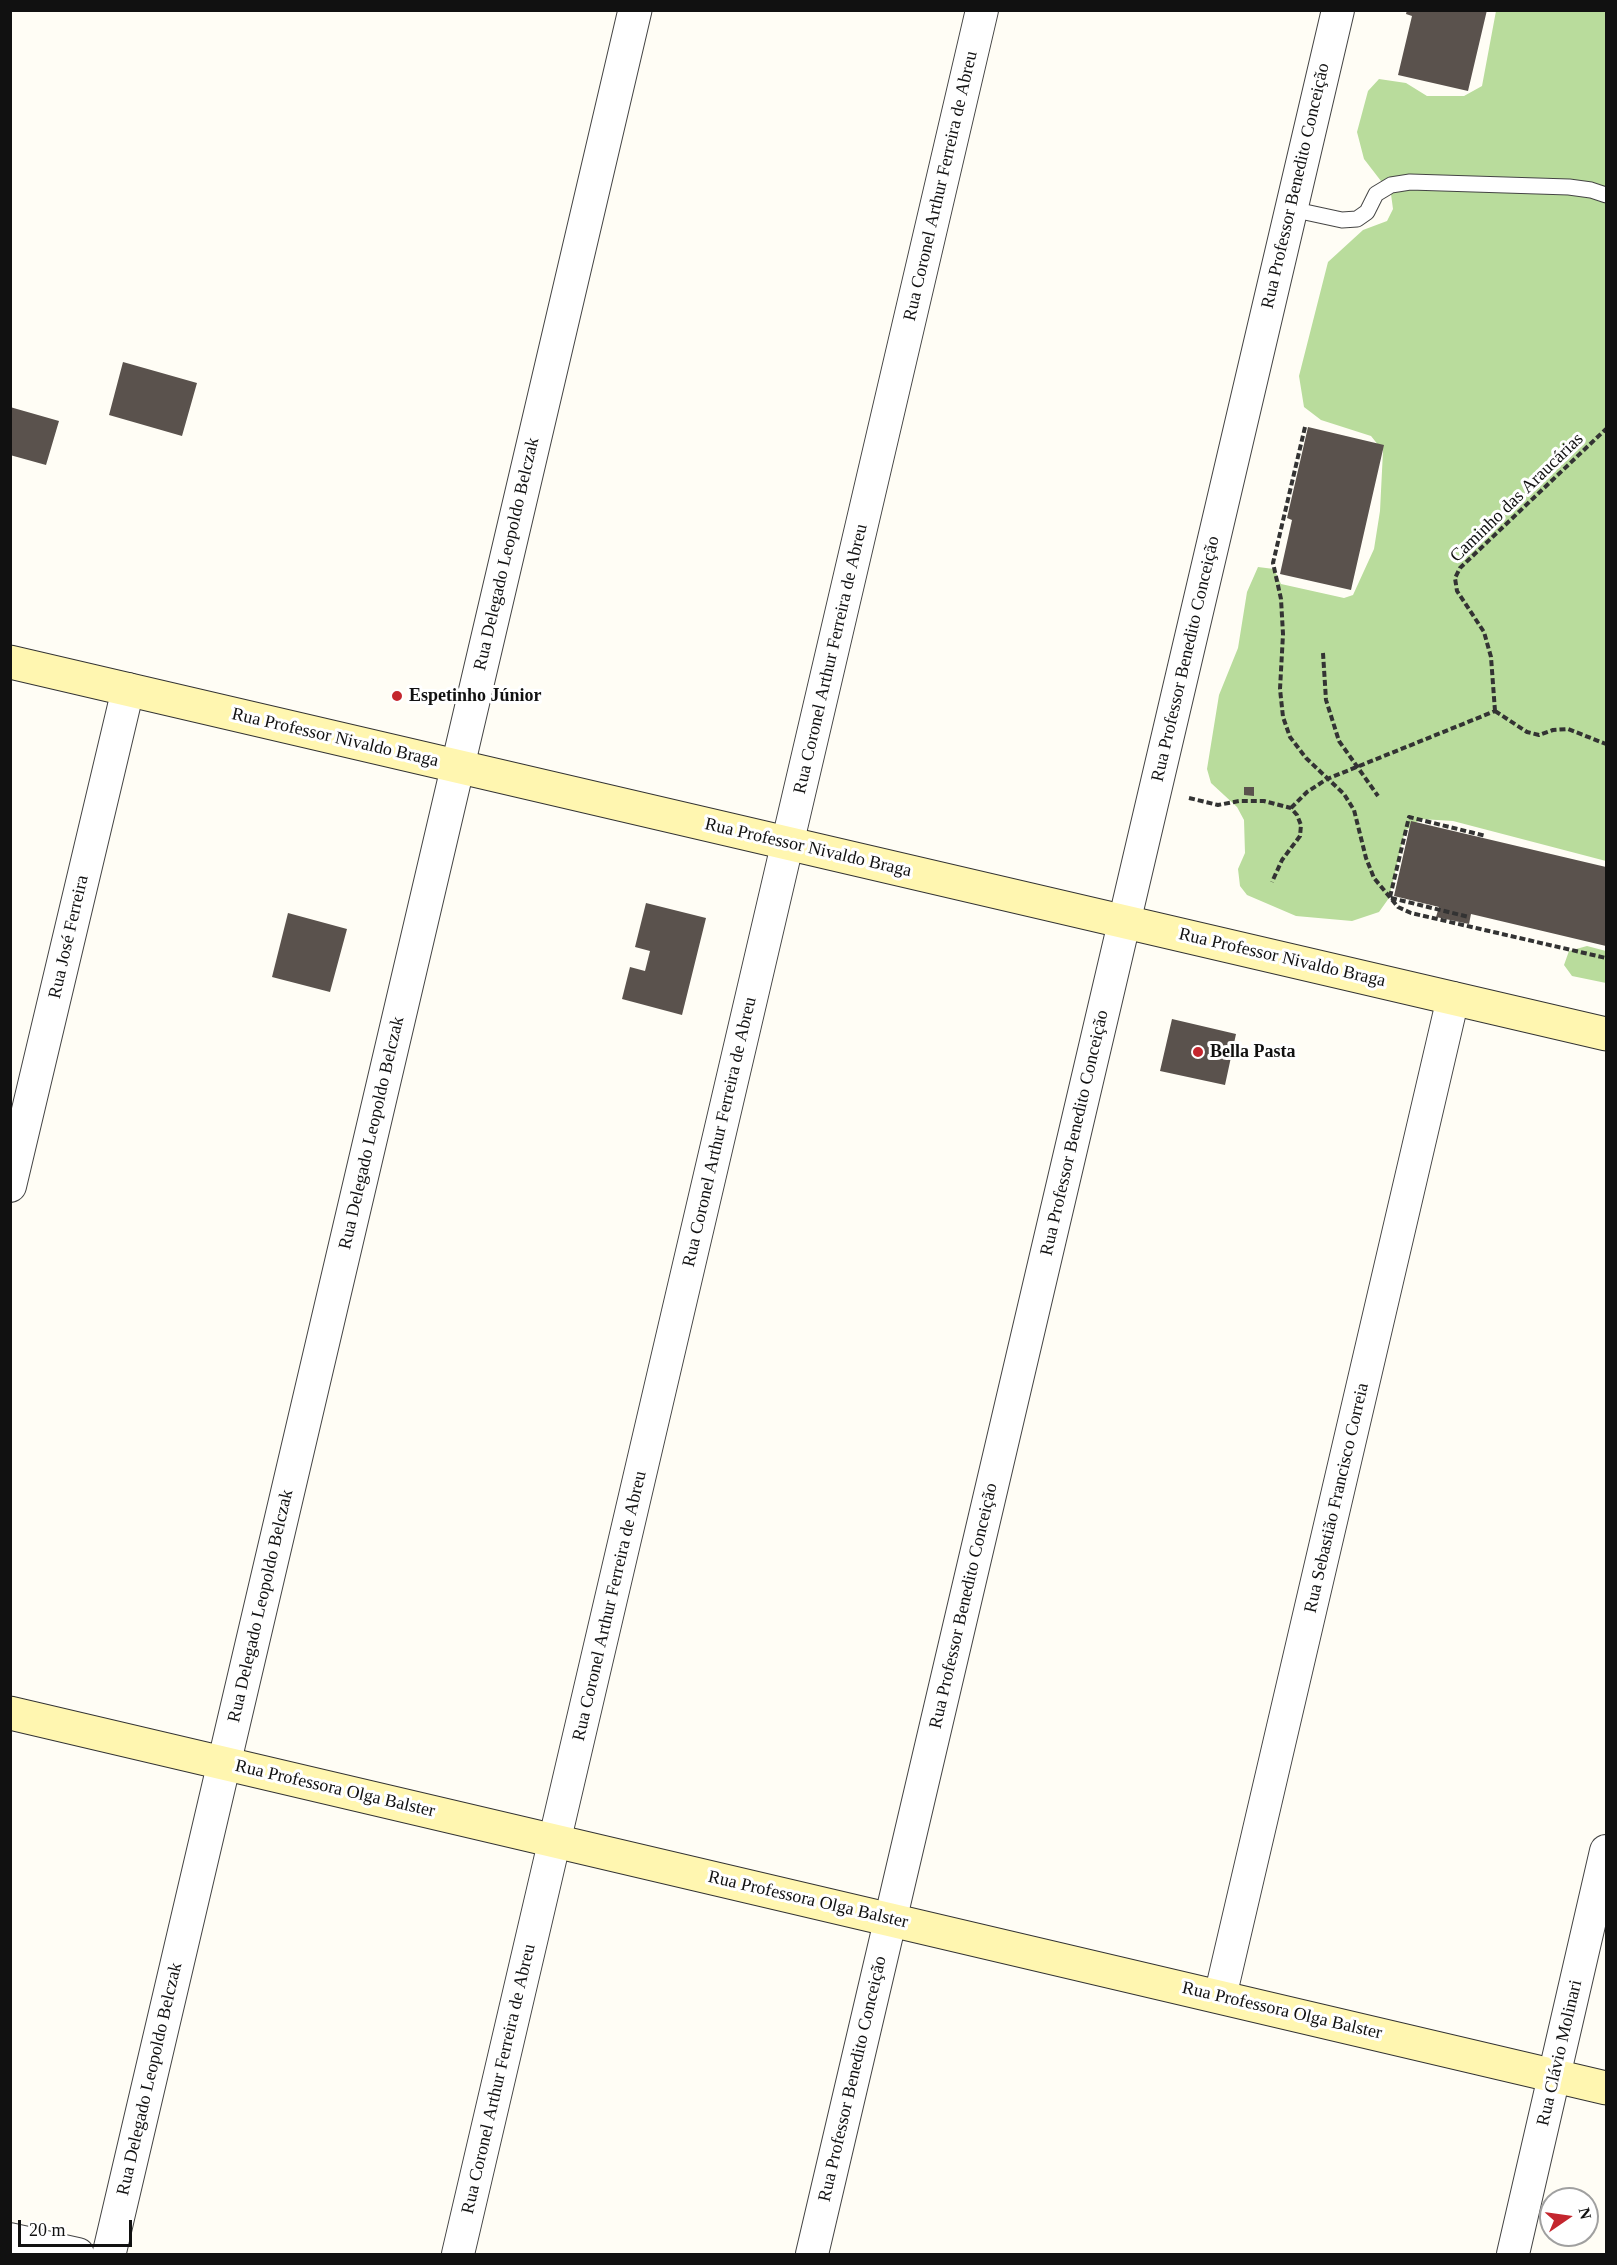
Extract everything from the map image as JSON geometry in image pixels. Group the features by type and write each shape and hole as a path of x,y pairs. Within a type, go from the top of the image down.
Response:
{"main road":[{"name":"Rua Professor Nivaldo Braga","path":"10,662 1606,1034"},
{"name":"Rua Professora Olga Balster","path":"10,1713 1606,2088"}],"street":[{"name":"Rua Delegado Leopoldo Belczak","path":"109,2254 634,10"},
{"name":"Rua Coronel Arthur Ferreira de Abreu","path":"458,2254 982,10"},
{"name":"Rua Professor Benedito Conceição","path":"812,2254 1338,10"},
{"name":"Rua José Ferreira","path":"10,1186 128,689"},
{"name":"Rua Sebastião Francisco Correia","path":"1220,1997 1453,998"},
{"name":"Rua Clávio Molinari","path":"1513,2254 1606,1851"},
{"path":"10,2239 78,2254"}],"lane":[{"path":"1291,208 1342,220 1357,219 1367,212 1376,194 1391,185 1410,182 1569,187 1606,195"}],"path":[{"path":"1305,427 1273,563 1281,599 1283,634 1280,690 1283,717 1290,737 1306,758 1344,794 1354,810 1366,858 1374,878 1398,907 1410,913 1606,958"},
{"name":"Caminho das Araucárias","path":"1496,711 1491,657 1484,632 1457,591 1455,578 1460,568 1606,429"},
{"path":"1323,653 1326,700 1339,741 1359,766 1378,796"},
{"path":"1291,808 1307,792 1327,779 1496,711 1527,732 1539,735 1553,730 1568,729 1606,744"},
{"path":"1188,798 1218,805 1239,801 1264,801 1291,808 1301,825 1300,836 1282,860 1272,882"},
{"path":"1390,898 1401,860 1409,818 1486,836"},
{"path":"1390,898 1469,917"}],"green space":[{"path":"1496,11 1606,11 1606,861 1453,821 1421,819 1405,831 1389,898 1379,912 1352,921 1296,916 1247,895 1240,886 1238,869 1245,853 1244,820 1237,807 1211,783 1207,769 1219,695 1238,648 1247,592 1258,567 1274,569 1281,584 1344,598 1353,595 1374,549 1380,511 1383,451 1371,436 1321,420 1304,407 1299,376 1328,262 1363,230 1387,221 1393,209 1391,194 1364,159 1357,132 1368,91 1379,79 1406,83 1427,96 1464,96 1482,86"},
{"path":"1587,946 1606,951 1606,983 1572,976 1564,965 1569,951"}],"building":[{"path":"1407,10 1487,10 1468,91 1398,75 1412,16 1406,14"},
{"path":"123,362 197,383 182,436 109,415"},
{"path":"10,407 59,421 46,465 10,455"},
{"path":"1308,427 1384,445 1351,590 1280,574 1292,520 1287,518"},
{"path":"1244,787 1254,787 1254,796 1244,795"},
{"path":"1411,821 1606,867 1606,946 1471,914 1469,924 1436,917 1439,907 1394,896"},
{"path":"646,903 706,918 682,1015 622,999 630,967 645,971 650,951 635,947"},
{"path":"288,913 347,929 330,992 272,977"},
{"name":"Bella Pasta","path":"1172,1019 1236,1034 1225,1085 1160,1071"}],"place":[{"name":"Espetinho Júnior","path":"397,696"},
{"name":"Bella Pasta","path":"1198,1052"}]}
